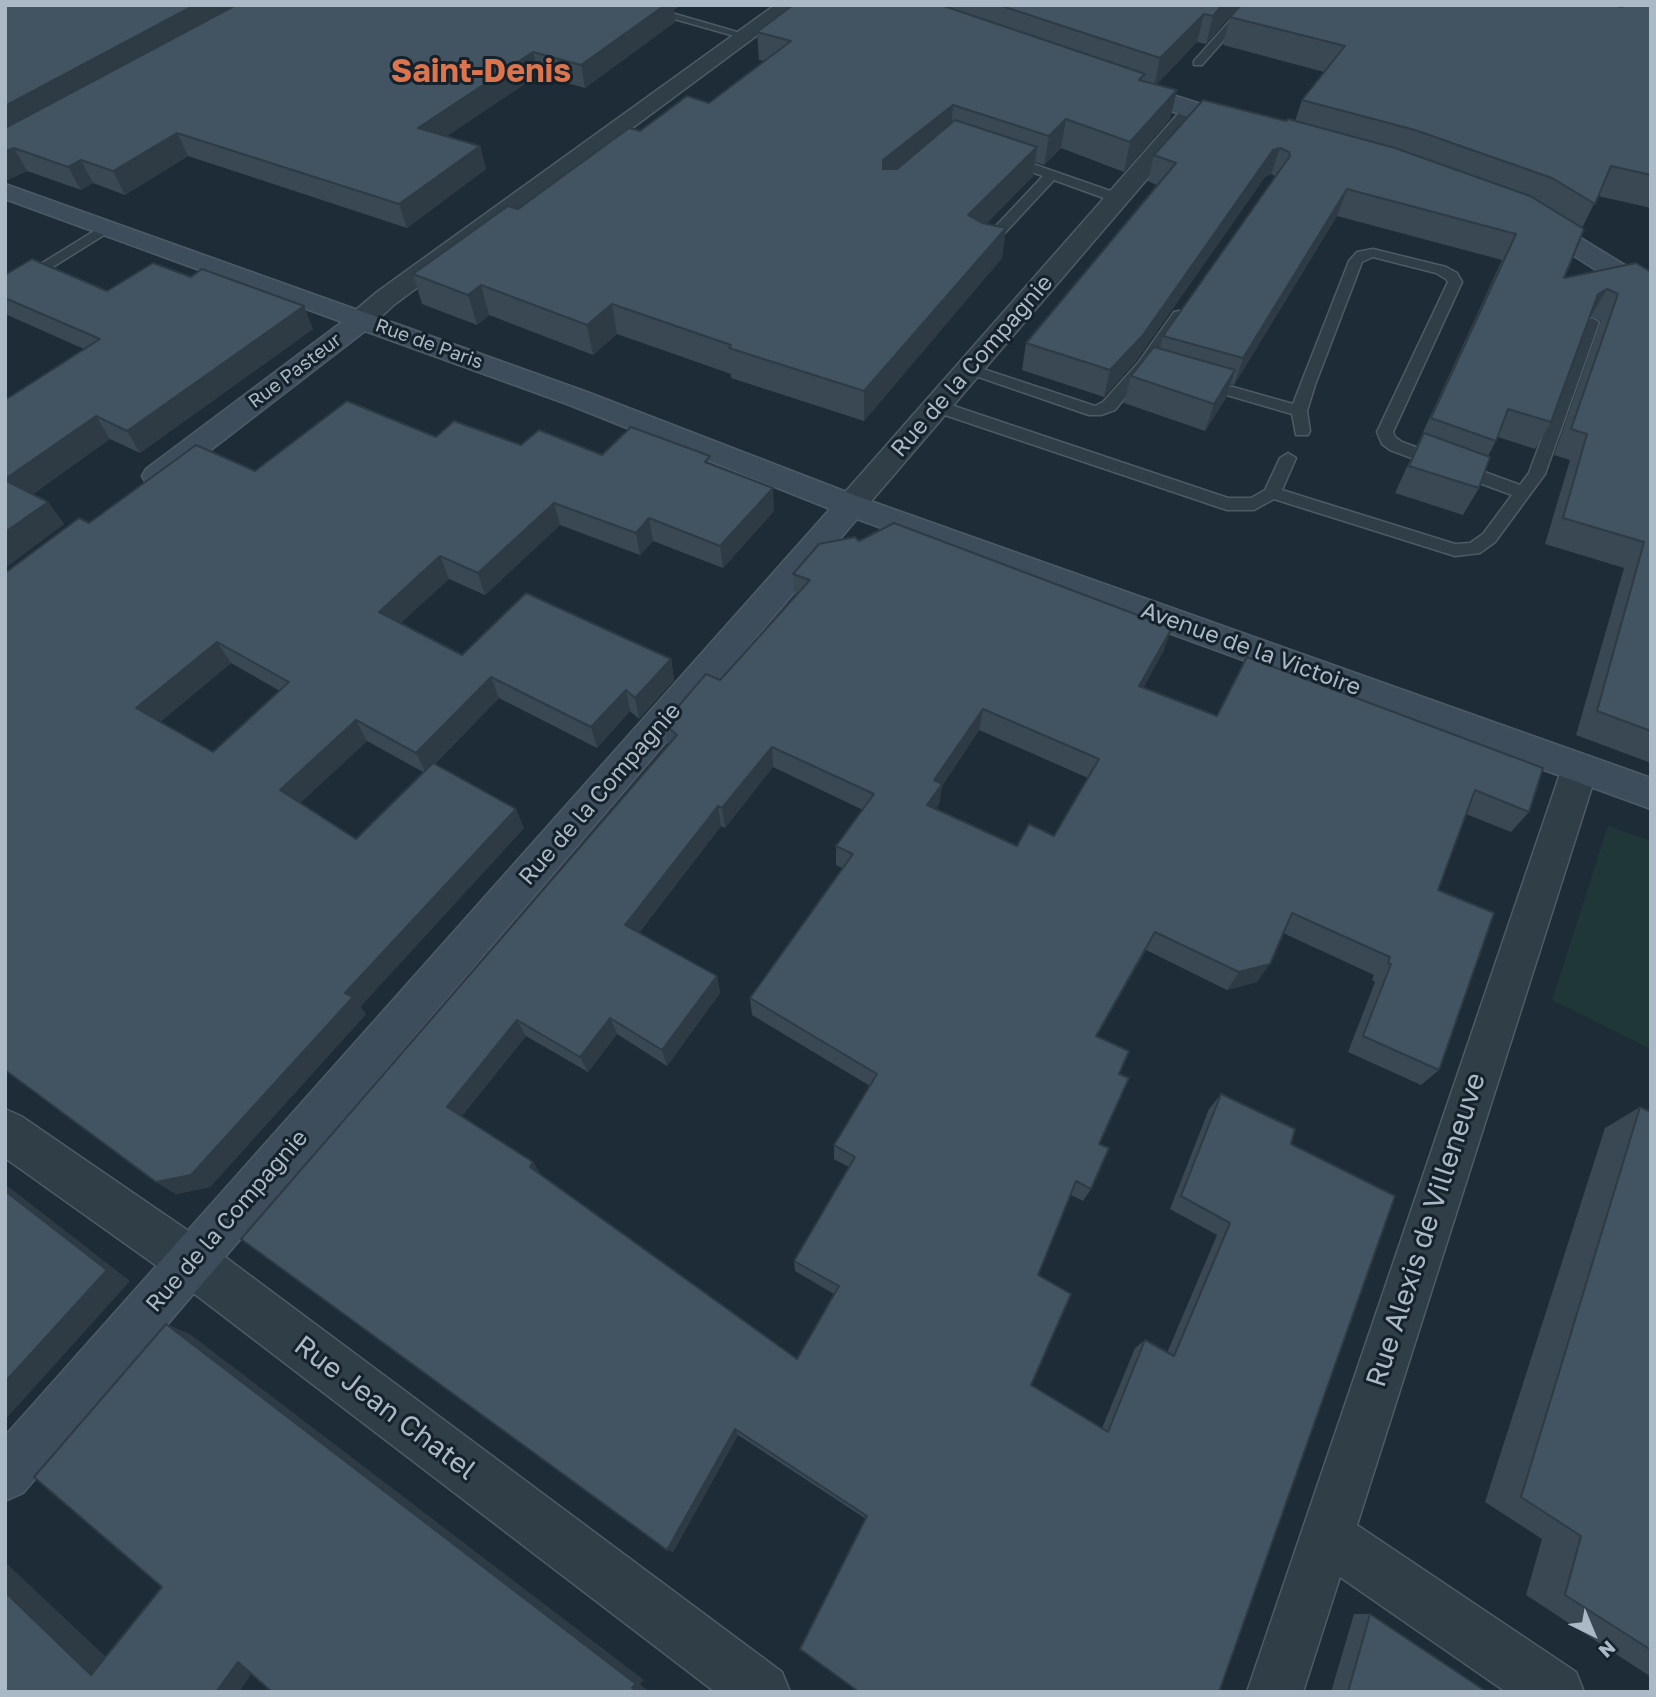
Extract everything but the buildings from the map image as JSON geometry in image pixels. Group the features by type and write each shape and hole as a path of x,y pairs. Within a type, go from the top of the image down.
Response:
{"main road":[{"path":"1102,79 1192,111 1259,130"},
{"name":"Rue de Paris","path":"5,191 628,417 851,505"},
{"path":"1515,211 1527,215 1651,293"},
{"name":"Rue Pasteur","path":"135,492 337,341 360,320"},
{"name":"Avenue de la Victoire","path":"851,505 1651,794"},
{"name":"Rue de la Compagnie","path":"5,1475 851,505"}],"street":[{"name":"Rue Pasteur","path":"360,320 788,5"},
{"name":"Rue de la Compagnie","path":"851,505 1192,111"},
{"name":"Rue Alexis de Villeneuve","path":"1275,1692 1426,1226 1580,768"},
{"name":"Rue Jean Chatel","path":"5,1130 192,1262 762,1692"},
{"path":"1327,1535 1556,1692"}],"lane":[{"path":"630,5 745,36"},
{"path":"1198,63 1250,5"},
{"path":"1000,156 1117,198"},
{"path":"984,247 1052,175"},
{"path":"5,293 107,227"},
{"path":"1302,431 1299,411 1356,261 1362,256 1373,254 1441,270 1452,276 1455,282 1385,432 1388,440 1396,446 1524,493"},
{"path":"969,369 1095,411 1109,406 1143,366 1189,301"},
{"path":"1272,493 1455,550 1474,549 1489,538 1537,474 1592,322"},
{"path":"1143,366 1299,411"},
{"path":"936,406 1227,504 1254,504 1272,493 1288,458"}],"green space":[{"path":"1608,826 1651,841 1651,1049 1552,1000"}],"district":[{"name":"Saint-Denis","path":"481,72"}]}
